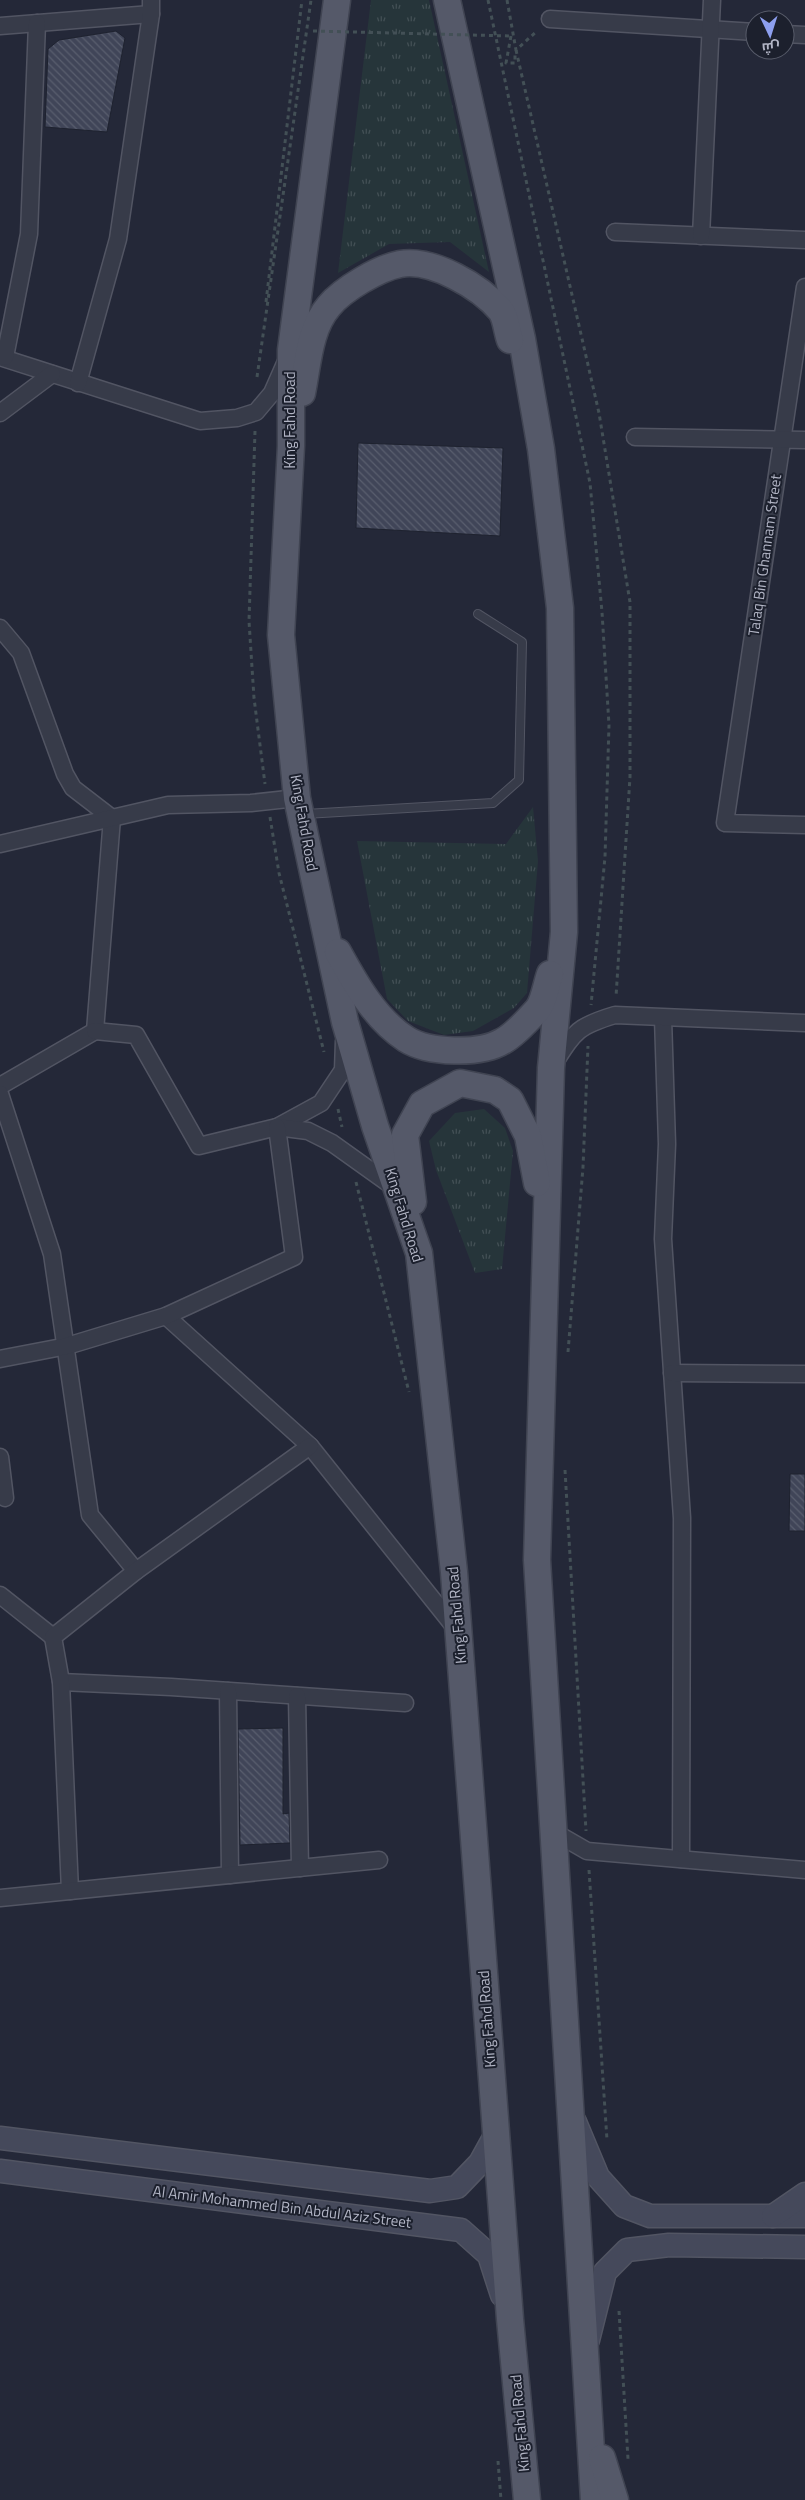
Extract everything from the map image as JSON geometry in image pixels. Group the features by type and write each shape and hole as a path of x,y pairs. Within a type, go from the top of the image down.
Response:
{"main road":[{"name":"King Fahd Road","path":"337,0 291,350 292,446 281,636 299,806 345,1022 418,1253 458,1632 510,2319 527,2500"},
{"path":"447,0 522,339 541,449 560,608 564,932 551,1068 537,1560 594,2500"},
{"path":"292,446 314,332 328,307 349,287 401,264 437,267 466,281 502,312 541,449"},
{"path":"325,930 352,977 380,1018 407,1040 443,1051 476,1050 502,1042 538,1009 564,932"},
{"path":"418,1253 405,1135 422,1104 460,1083 495,1090 510,1100 528,1136 546,1230"},
{"path":"570,2110 598,2177 624,2206 650,2216 805,2216"},
{"path":"0,2138 430,2191 457,2188 480,2163 496,2134"},
{"name":"Al Amir Mohammed Bin Abdul Aziz Street","path":"0,2171 461,2230 489,2255 510,2319"},
{"path":"773,2216 805,2194"},
{"path":"585,2353 605,2272 627,2250 669,2245 805,2247"},
{"path":"589,2407 615,2500"}],"street":[{"path":"700,236 712,0"},
{"path":"0,26 37,23 151,7 118,239 78,383"},
{"path":"550,19 745,31"},
{"path":"37,23 30,234 2,357 200,421 237,418 256,412 272,394 291,350"},
{"path":"615,232 805,240"},
{"name":"Talaq Bin Ghannam Street","path":"805,287 726,823 805,825"},
{"path":"0,413 52,374"},
{"path":"635,438 805,440"},
{"path":"2,635 22,653 73,788 112,818"},
{"path":"0,844 168,805 252,803 299,806"},
{"path":"95,1031 112,818"},
{"path":"551,1068 574,1033 590,1023 615,1015 805,1023"},
{"path":"663,1018 667,1144 663,1239 682,1518 681,1859"},
{"path":"0,1086 95,1031 136,1035 199,1146 277,1127 321,1103 343,1070 345,1022"},
{"path":"0,1094 52,1254 67,1346 90,1515 136,1571"},
{"path":"277,1127 308,1131 332,1143 397,1189"},
{"path":"0,1359 67,1346 166,1316 294,1257 277,1127"},
{"path":"166,1316 310,1446 458,1632"},
{"path":"672,1373 805,1374"},
{"path":"53,1637 136,1571 310,1446"},
{"path":"0,1457 5,1498"},
{"path":"0,1595 53,1637 61,1682 70,1891"},
{"path":"61,1682 405,1703"},
{"path":"228,1691 230,1875"},
{"path":"297,1696 300,1868"},
{"path":"554,1832 588,1851 805,1870"},
{"path":"0,1898 380,1860"}],"lane":[{"path":"299,806 493,804 519,780 522,642 478,614"}],"path":[{"path":"256,412 274,223 302,0"},
{"path":"488,0 590,483 610,725 605,857 590,1023 583,1168 568,1354"},
{"path":"507,0 516,50 600,413 630,602 630,776 615,1015"},
{"path":"312,31 511,36 506,63 515,63 516,50 550,19"},
{"path":"272,826 279,873 324,1053"},
{"path":"348,1154 412,1400"},
{"path":"564,1466 607,2142"},
{"path":"618,2301 628,2460"}],"green space":[{"path":"371,0 429,0 489,272 450,242 389,244 338,273"},
{"path":"533,807 538,861 527,993 514,1008 473,1031 444,1035 408,1021 387,999 357,841 506,844"},
{"path":"484,1109 505,1128 513,1151 502,1269 475,1273 436,1170 429,1141 455,1113"}],"building":[{"path":"116,31 125,38 107,132 45,127 48,49 59,40"},
{"path":"358,443 503,448 500,536 356,528"},
{"path":"790,1474 805,1474 805,1531 789,1531"},
{"path":"283,1728 283,1814 289,1813 290,1843 240,1845 238,1729"}]}
